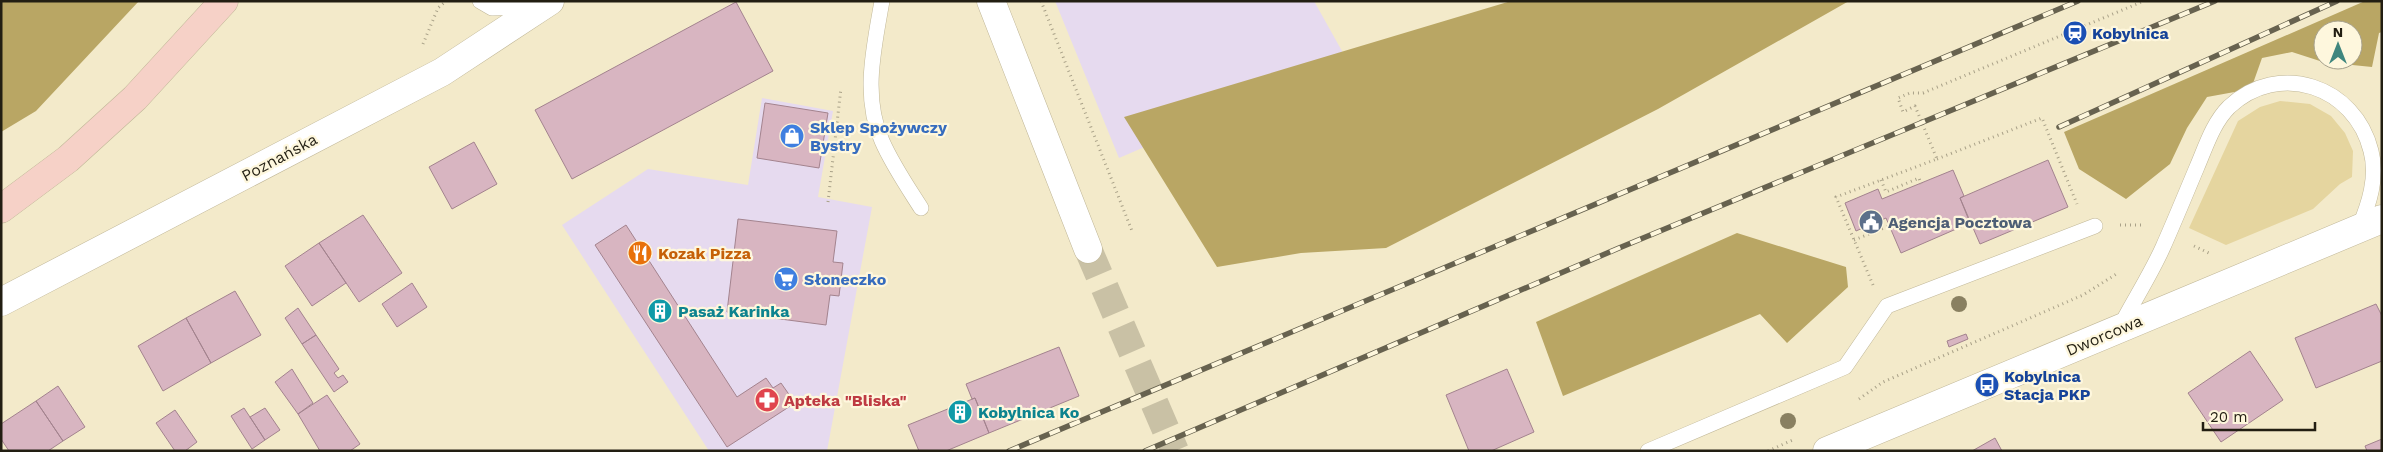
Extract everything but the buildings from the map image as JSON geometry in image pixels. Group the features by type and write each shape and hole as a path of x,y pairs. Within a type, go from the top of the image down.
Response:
{"main road":[{"path":"1,209 68,159 134,98 224,1"}],"street":[{"path":"991,1 1088,249"},
{"name":"Poznańska","path":"1,302 442,72 546,4"},
{"name":"Dworcowa","path":"1827,451 2370,224"}],"lane":[{"path":"480,1 492,8 546,4"},
{"path":"882,1 871,69 873,104 881,140 921,208"},
{"path":"2119,329 2168,235 2214,126 2228,108 2247,93 2271,85 2297,83 2318,88 2338,99 2357,117 2372,153 2370,224"},
{"path":"1648,451 1845,367 1887,306 2092,227"}],"path":[{"path":"1041,1 1132,231"},
{"path":"1937,160 1915,106 1903,112 1898,98 1910,93 1923,93 2144,1"},
{"path":"828,202 842,84"},
{"path":"1887,306 1872,283 1836,197 1937,160 2042,118 2092,227 2144,225 2212,254"},
{"path":"1881,180 1886,192 1919,178 1921,184"},
{"path":"2139,233 2148,218"},
{"path":"1854,240 1889,226"},
{"path":"1854,403 1882,382 2083,295 2118,273 2122,265"},
{"path":"1768,451 1803,436"}],"shaded area":[{"path":"1,1 139,1 36,111 1,132"},
{"path":"1055,1 1314,1 1347,60 1119,158"},
{"path":"1511,1 1849,1 1658,109 1386,248 1301,253 1217,267 1124,117"},
{"path":"2365,1 2382,1 2382,32 2379,33 2372,67 2363,66 2363,20 2321,20"},
{"path":"2313,24 2313,59 2292,52 2262,58 2251,89 2207,97 2187,128 2170,164 2126,199 2079,169 2064,132"},
{"path":"762,98 833,111 818,197 872,207 827,451 709,451 562,225 648,169 748,185"},
{"path":"2280,101 2310,104 2331,116 2345,133 2353,151 2352,177 2340,184 2313,209 2226,245 2189,228 2238,121 2260,107"},
{"path":"1737,233 1846,267 1848,287 1787,343 1760,314 1563,396 1536,322"}],"tunnel":[{"path":"1088,249 1175,451"}],"railway":[{"path":"1009,451 2078,1"},
{"path":"1145,451 1619,248 2215,1"},
{"path":"2059,127 2337,1"}],"place":[{"name":"Kobylnica","path":"2075,33"},
{"name":"Sklep Spożywczy Bystry","path":"792,136"},
{"name":"Agencja Pocztowa","path":"1871,222"},
{"name":"Kozak Pizza","path":"640,253"},
{"name":"Słoneczko","path":"786,279"},
{"name":"Pasaż Karinka","path":"660,311"},
{"name":"Kobylnica Stacja PKP","path":"1987,385"},
{"name":"Apteka \"Bliska\"","path":"767,400"},
{"name":"Kobylnica Ko","path":"960,412"}]}
